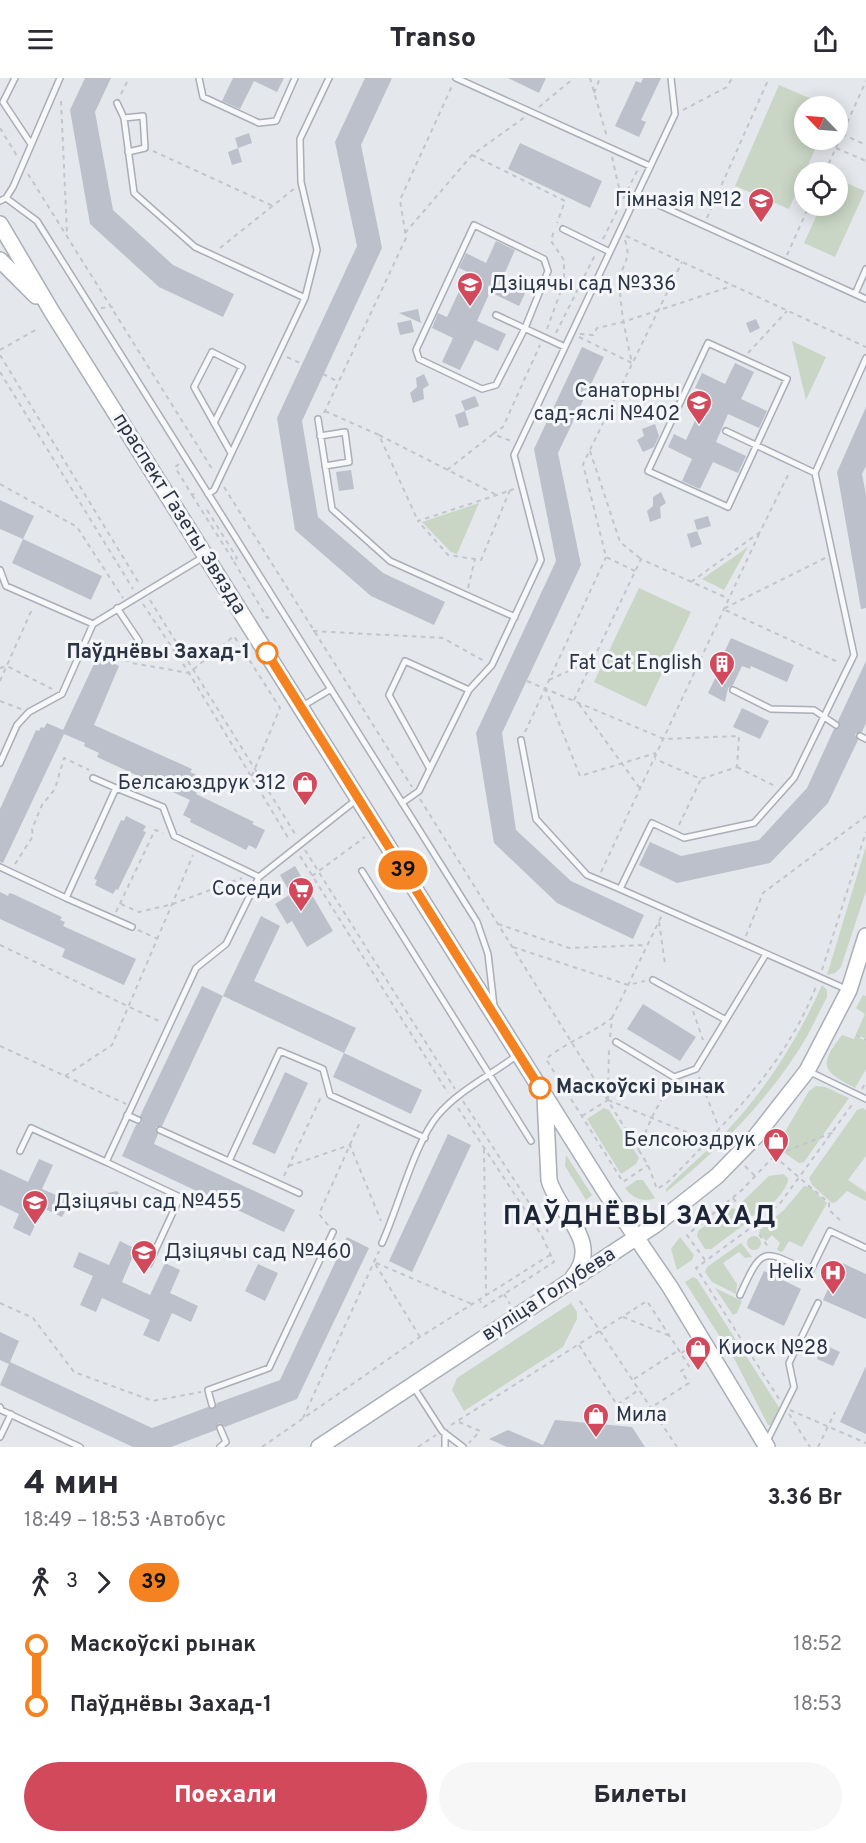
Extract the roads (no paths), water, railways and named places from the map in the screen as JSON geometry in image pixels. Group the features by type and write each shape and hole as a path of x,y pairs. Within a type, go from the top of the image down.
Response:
{"main road":[{"name":"праспект Газеты Звязда","path":"0,224 52,312 545,1097 637,1237 766,1446"},
{"name":"праспект Газеты Звязда","path":"0,260 52,312"},
{"name":"вуліца Голубева","path":"318,1447 637,1237 697,1194 737,1157 796,1089 807,1071 849,990 866,936"},
{"path":"545,1097 549,1179 552,1190 577,1229 584,1249 580,1266 567,1282"}],"lane":[{"path":"15,78 3,102 31,144"},
{"path":"59,78 22,165 3,200 37,221 480,927 489,960 495,1016"},
{"path":"199,78 203,96 259,123 276,122 295,78"},
{"path":"208,494 214,490 305,298 316,250 301,182 300,139 329,78"},
{"path":"456,78 650,166"},
{"path":"402,803 417,794 469,690 492,665 541,560 514,455 675,114 670,78"},
{"path":"117,103 124,118 134,193 195,247 305,298"},
{"path":"124,118 143,116 145,148 129,152"},
{"path":"637,195 866,299"},
{"path":"474,225 544,259 548,271 525,328 496,385 482,389 419,358 416,350 474,225"},
{"path":"563,229 610,252"},
{"path":"855,294 866,269"},
{"path":"496,315 565,347"},
{"path":"708,343 787,379 758,446 728,507 648,471 708,343"},
{"path":"214,423 242,367 212,352 194,387 214,423 231,453"},
{"path":"620,889 651,823 684,838 754,823 794,778 854,655 815,473 866,358"},
{"path":"318,422 332,509 390,561 514,617"},
{"path":"726,431 815,473"},
{"path":"320,436 345,432 349,462 325,466"},
{"path":"0,763 17,725 29,712 62,694 93,624 206,555"},
{"path":"0,570 6,586 93,624"},
{"path":"117,608 139,641"},
{"path":"430,769 389,695 405,661 469,690"},
{"path":"301,707 331,689"},
{"path":"733,690 771,709 814,710 836,725"},
{"path":"860,736 866,739"},
{"path":"521,740 536,819 587,875 849,990"},
{"path":"94,775 116,788 163,807 174,836 259,877"},
{"path":"66,898 116,788"},
{"path":"106,1162 196,968 226,944 259,877 358,799"},
{"path":"0,867 112,920 132,927"},
{"path":"362,871 531,1141"},
{"path":"616,1042 674,1077 696,1069 766,954"},
{"path":"654,980 726,1020"},
{"path":"229,1161 280,1051 323,1069 330,1095 425,1138"},
{"path":"382,1243 425,1138 436,1118 453,1101 519,1054"},
{"path":"807,1071 866,1100"},
{"path":"127,1115 138,1120"},
{"path":"20,1151 31,1128 180,1197 149,1264"},
{"path":"160,1130 299,1193"},
{"path":"740,1295 755,1262 766,1254 810,1272 830,1231 866,1248"},
{"path":"212,1405 208,1390 269,1368 333,1232"},
{"path":"766,1446 794,1387 789,1364 818,1303"},
{"path":"412,1384 444,1432 464,1447"},
{"path":"0,1407 80,1447"},
{"path":"0,1437 11,1414"},
{"path":"220,1428 226,1442 220,1447"},
{"path":"444,1432 445,1447"}],"place":[{"name":"Гімназія №12","path":"761,224"},
{"name":"Дзіцячы сад №336","path":"470,308"},
{"name":"Санаторны сад-яслі №402","path":"699,426"},
{"name":"Паўднёвы Захад-1","path":"267,653"},
{"name":"Fat Cat English","path":"722,687"},
{"name":"Белсаюздрук 312","path":"305,807"},
{"name":"Соседи","path":"301,913"},
{"name":"Маскоўскі рынак","path":"540,1088"},
{"name":"Белсоюздрук","path":"776,1164"},
{"name":"Дзіцячы сад №455","path":"35,1226"},
{"name":"Дзіцячы сад №460","path":"144,1276"},
{"name":"Helix","path":"833,1296"},
{"name":"Киоск №28","path":"698,1372"},
{"name":"Мила","path":"596,1439"}],"district":[{"name":"ПАЎДНЁВЫ ЗАХАД","path":"640,1217"}]}
